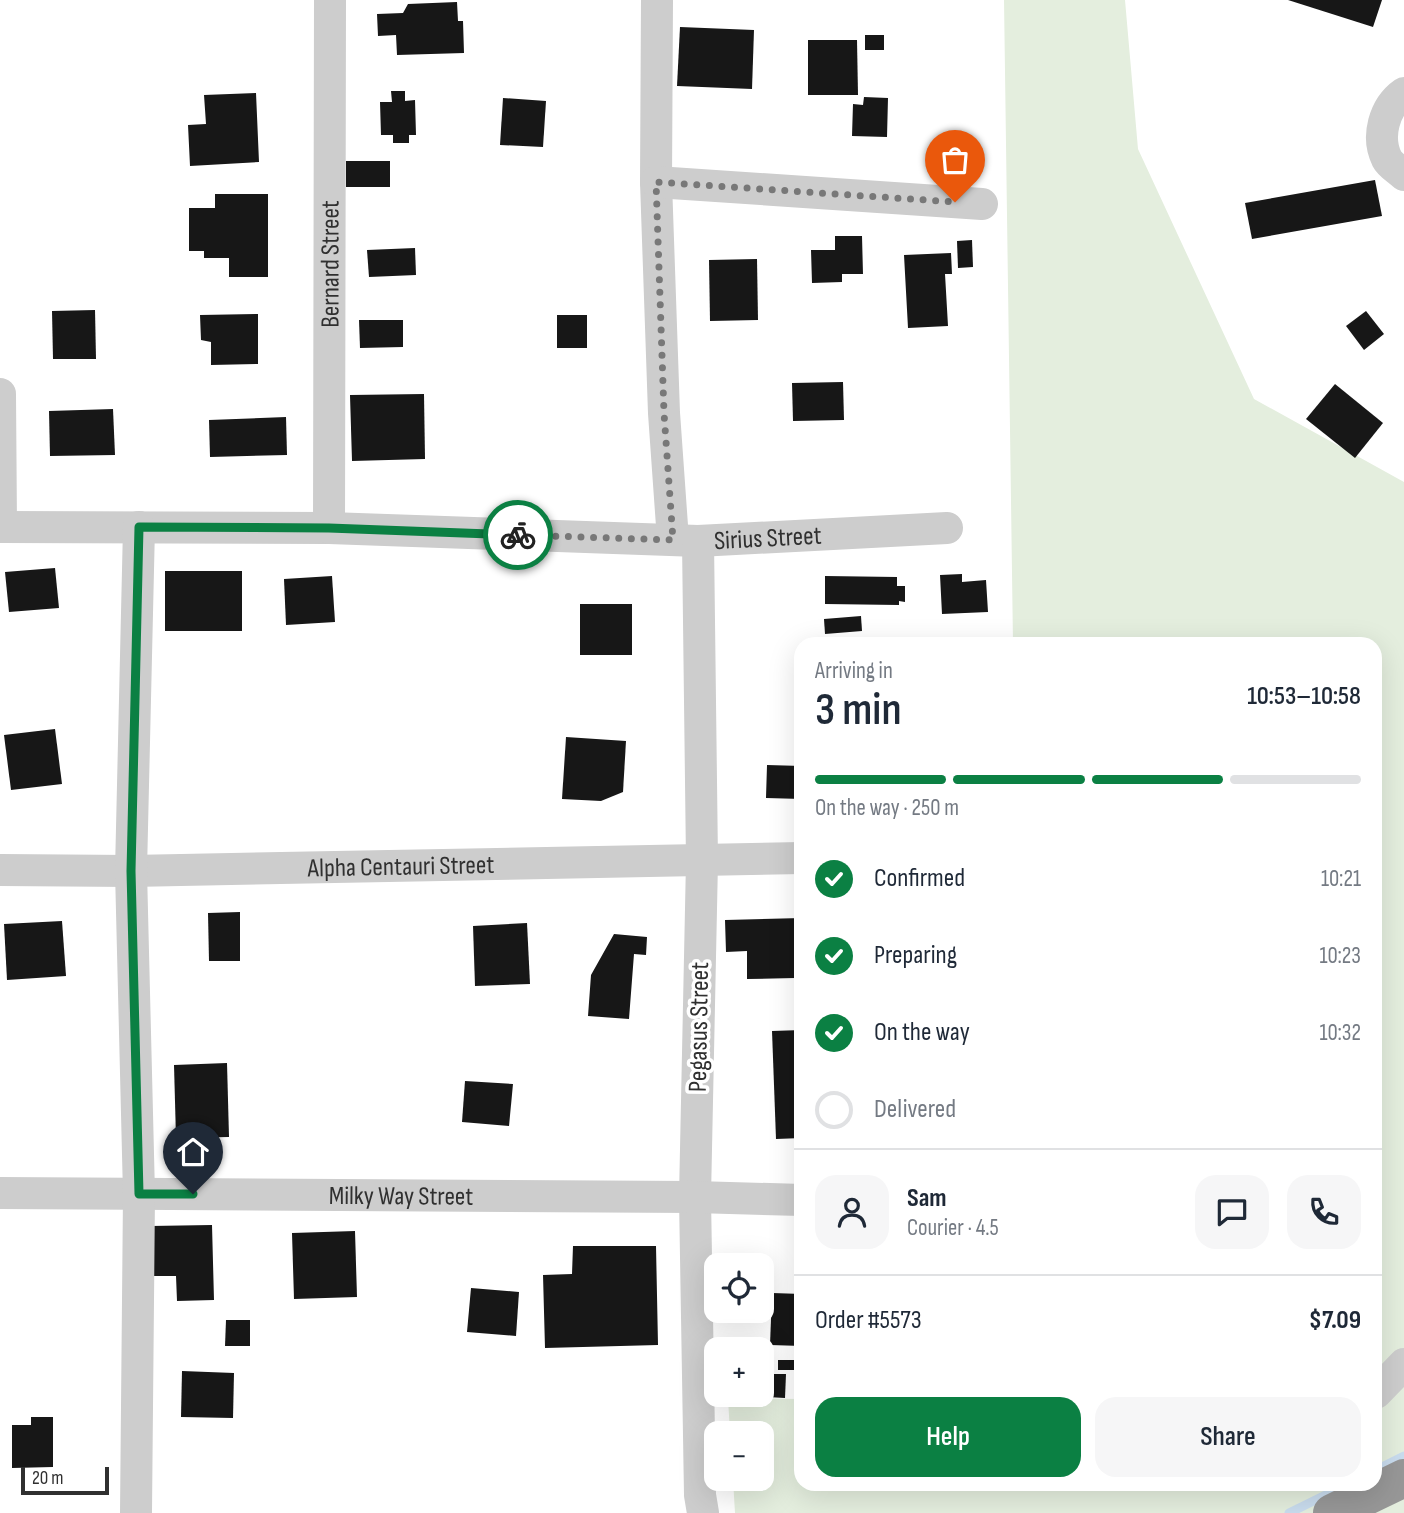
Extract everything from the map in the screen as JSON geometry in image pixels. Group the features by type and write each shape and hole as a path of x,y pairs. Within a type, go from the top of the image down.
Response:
{"highway":[{"path":"1382,1486 1404,1478"},
{"path":"1348,1499 1369,1491"}],"street":[{"name":"Bernard Street","path":"329,528 330,0"},
{"name":"Pegasus Street","path":"657,0 656,182 664,413 686,541 702,861 695,1197 699,1481 703,1513"},
{"path":"1404,93 1394,100 1381,129 1388,160 1404,175"},
{"path":"656,182 982,204"},
{"path":"0,394 0,527"},
{"name":"Sirius Street","path":"0,527 329,528 686,541 947,528"},
{"path":"135,1513 139,1194 131,871 139,527"},
{"name":"Alpha Centauri Street","path":"0,870 131,871 794,858"},
{"name":"Milky Way Street","path":"0,1193 794,1200"},
{"path":"1382,1387 1404,1364"}],"green space":[{"path":"1004,0 1125,0 1138,149 1254,399 1404,482 1404,1513 735,1513 734,1491 774,1491 774,1421 729,1421 729,1407 774,1407 774,1399 794,1399 794,1491 1382,1491 1382,637 1013,637"}],"building":[{"path":"1288,0 1382,0 1373,27"},
{"path":"457,2 458,21 463,21 464,53 397,55 396,35 378,36 377,14 403,13 408,4"},
{"path":"680,27 754,30 752,89 677,86"},
{"path":"865,35 884,35 884,50 865,50"},
{"path":"808,40 857,40 858,95 808,95"},
{"path":"391,91 405,91 405,101 415,100 416,135 409,135 409,143 393,143 393,135 381,135 380,102 392,102"},
{"path":"256,93 259,162 190,166 188,125 206,124 204,95"},
{"path":"864,97 888,98 887,137 852,136 853,104 863,105"},
{"path":"503,98 546,101 543,147 500,145"},
{"path":"346,161 390,161 390,187 346,187"},
{"path":"1375,180 1382,216 1252,239 1245,203"},
{"path":"215,194 268,194 268,277 229,277 229,258 204,258 204,251 189,251 189,208 215,208"},
{"path":"835,236 862,236 863,274 842,274 842,282 812,283 811,250 835,250"},
{"path":"972,240 973,267 958,268 957,241"},
{"path":"415,248 416,275 369,277 367,250"},
{"path":"951,253 952,274 945,274 948,326 908,328 904,255"},
{"path":"757,259 758,320 710,321 709,260"},
{"path":"95,310 96,359 53,359 52,311"},
{"path":"1366,311 1384,334 1364,350 1346,326"},
{"path":"258,314 258,364 211,365 211,342 201,340 200,315"},
{"path":"557,315 587,315 587,348 557,348"},
{"path":"359,320 403,320 403,347 360,348"},
{"path":"843,382 844,420 793,421 792,383"},
{"path":"1335,384 1383,423 1355,458 1306,419"},
{"path":"424,394 425,459 352,461 350,395"},
{"path":"113,409 115,455 50,456 49,411"},
{"path":"286,417 287,455 210,457 209,420"},
{"path":"55,568 59,608 9,612 5,572"},
{"path":"165,571 242,571 242,631 165,631"},
{"path":"962,574 962,582 986,580 988,612 942,614 940,575"},
{"path":"332,576 335,622 286,625 284,579"},
{"path":"825,576 897,577 897,586 905,586 905,602 899,601 899,605 825,604"},
{"path":"580,604 632,604 632,655 580,655"},
{"path":"861,616 862,631 825,634 824,619"},
{"path":"55,729 62,784 11,790 4,735"},
{"path":"566,737 626,741 623,792 601,801 562,799"},
{"path":"767,765 794,766 794,799 766,798"},
{"path":"240,912 240,961 209,961 208,913"},
{"path":"794,918 794,978 747,979 747,951 726,952 725,920"},
{"path":"62,921 66,976 7,980 4,924"},
{"path":"527,923 530,984 475,986 473,926"},
{"path":"614,934 647,937 646,955 634,954 629,1019 588,1016 591,975"},
{"path":"794,1030 794,1138 776,1139 772,1031"},
{"path":"227,1063 229,1137 176,1138 174,1065"},
{"path":"465,1081 513,1084 509,1126 462,1122"},
{"path":"212,1225 214,1300 177,1301 176,1276 151,1276 150,1226"},
{"path":"355,1231 357,1297 294,1299 292,1233"},
{"path":"573,1246 656,1246 658,1345 545,1348 543,1275 572,1274"},
{"path":"471,1288 519,1292 516,1336 467,1332"},
{"path":"774,1293 794,1294 794,1346 774,1345 774,1337 770,1337 771,1323 774,1323"},
{"path":"226,1320 250,1320 250,1346 225,1346"},
{"path":"778,1360 794,1360 794,1370 778,1370"},
{"path":"182,1371 234,1373 233,1418 181,1417"},
{"path":"774,1374 786,1374 785,1398 774,1397"},
{"path":"31,1417 53,1417 53,1467 12,1468 12,1425 31,1425"}],"waterway":[{"path":"1382,1467 1404,1456"},
{"path":"1289,1513 1334,1491"}],"way so far":[{"path":"518,535 673,540 664,413 656,182 955,202"}],"route":[{"path":"193,1194 139,1194 131,871 139,527 329,528 518,535"}]}
